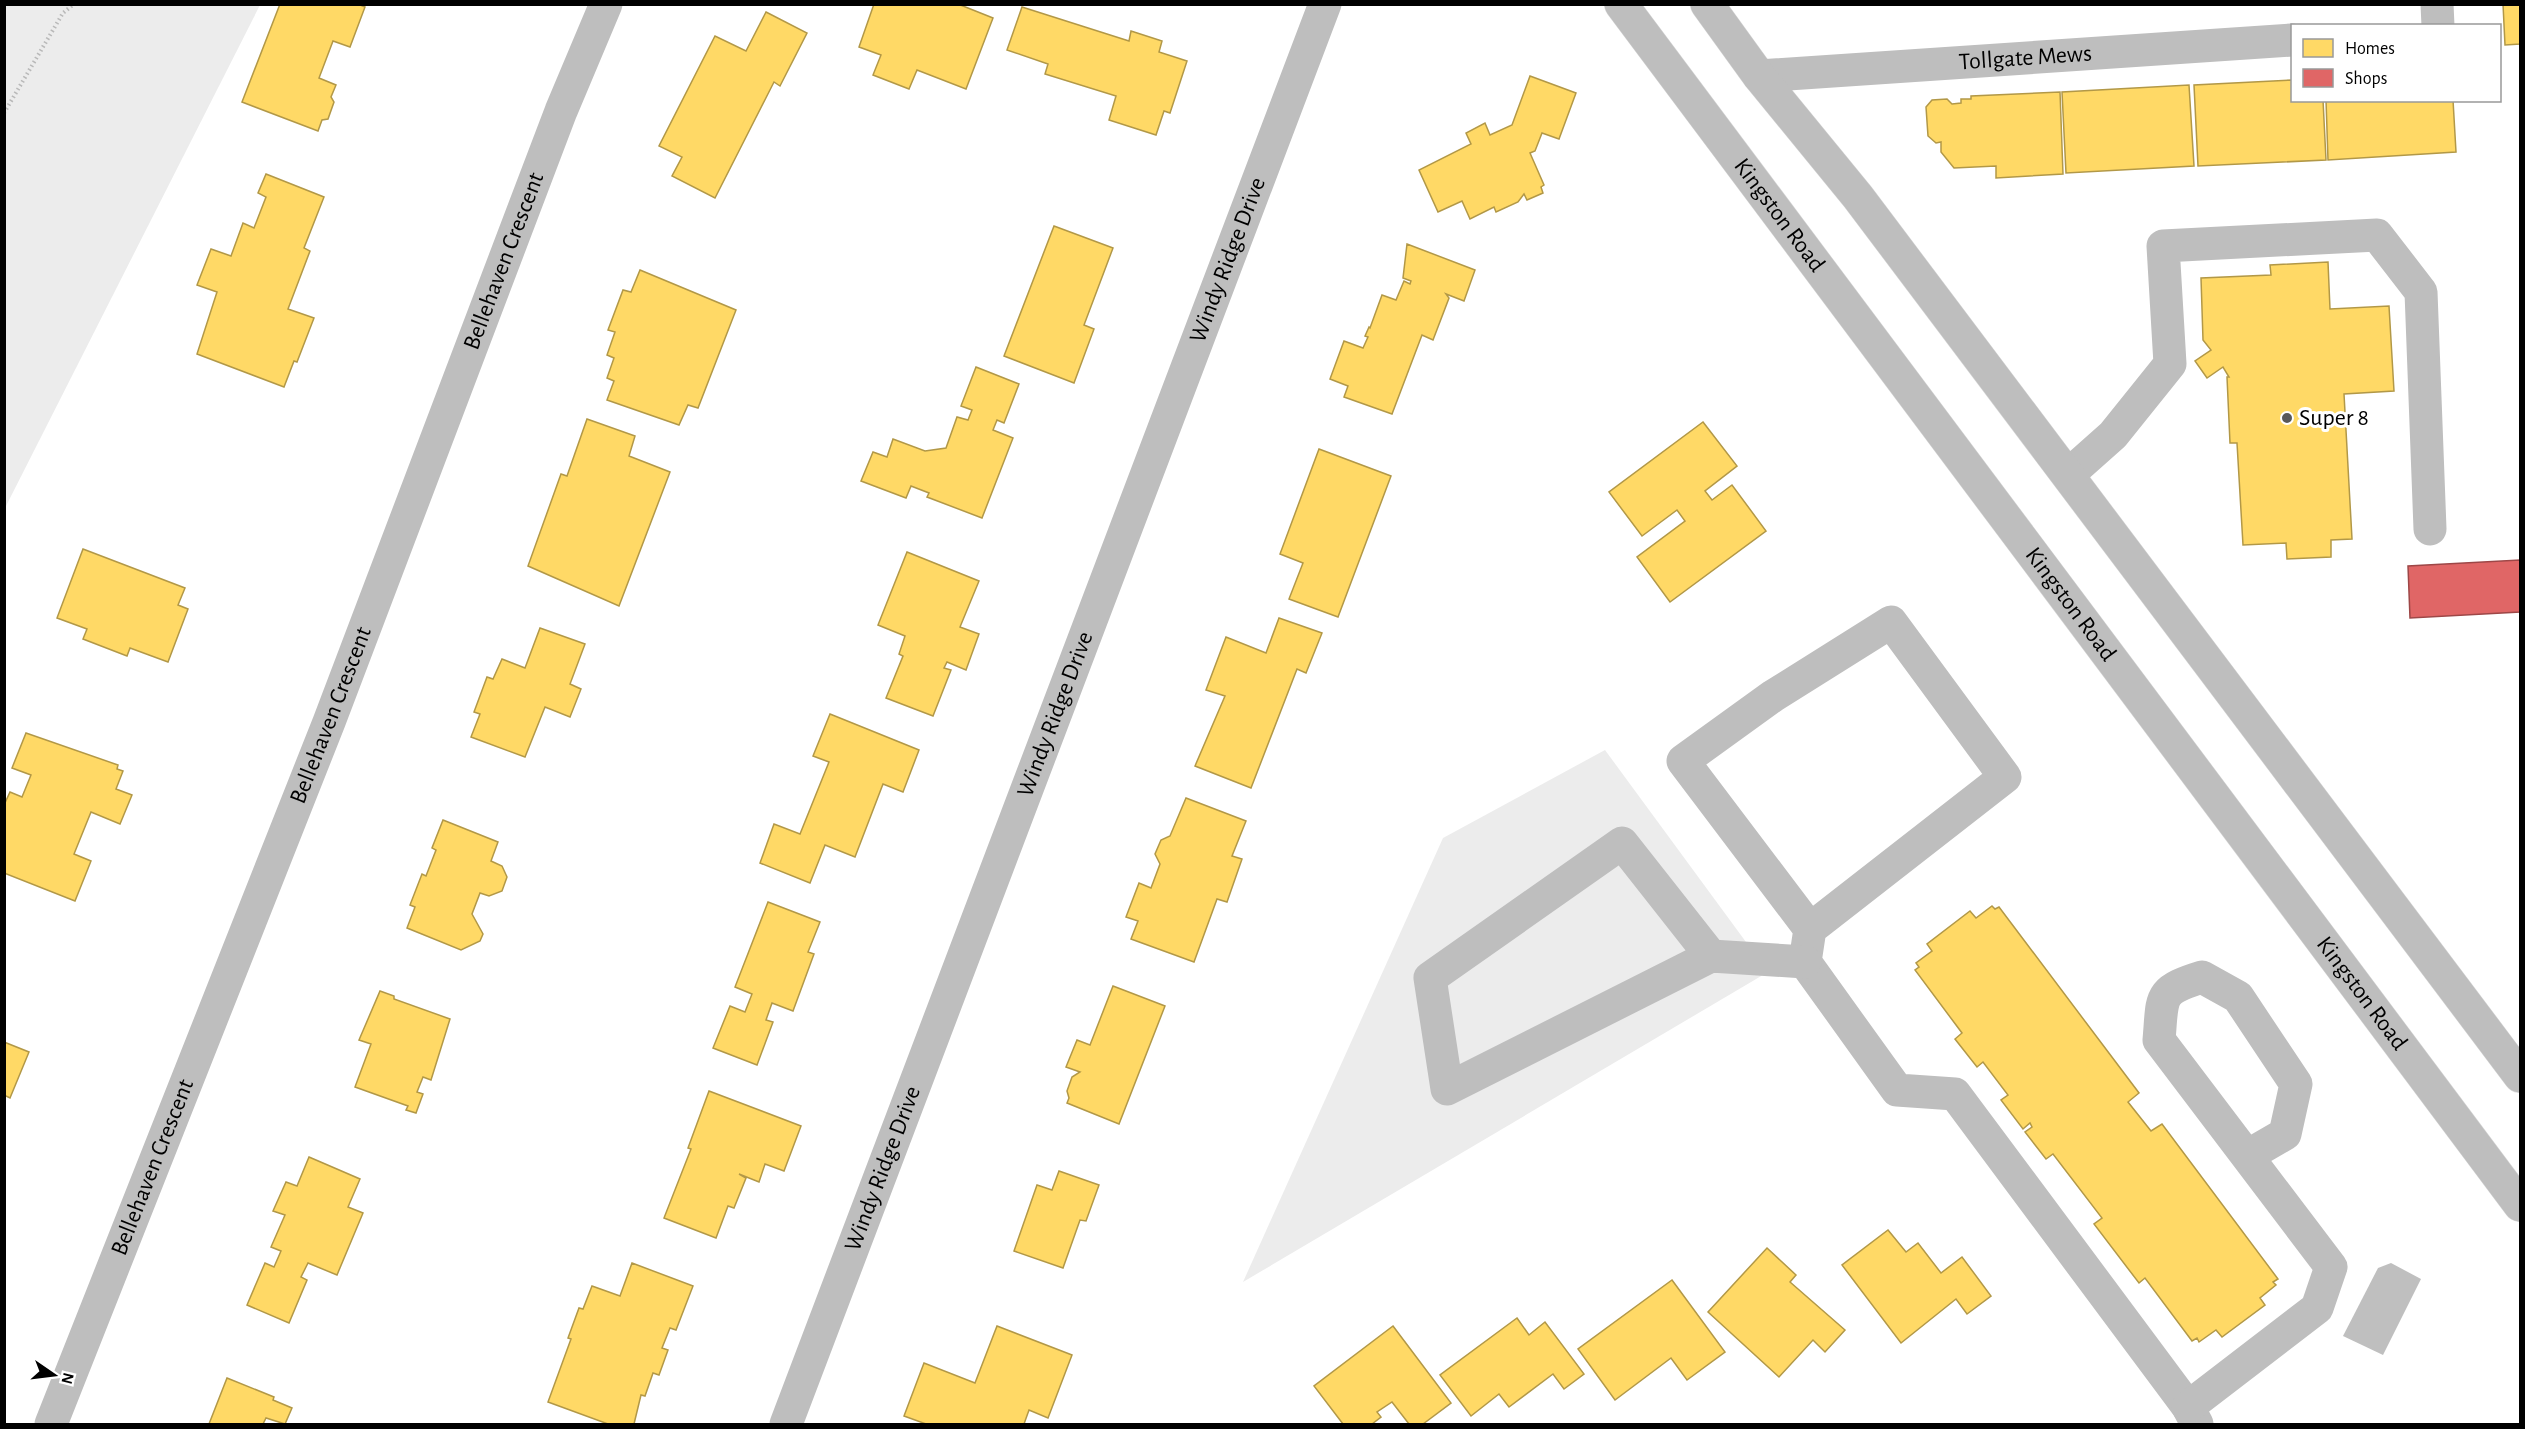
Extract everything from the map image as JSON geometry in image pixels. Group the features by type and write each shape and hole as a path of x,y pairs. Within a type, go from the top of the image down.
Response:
{"street":[{"name":"Bellehaven Crescent","path":"51,1425 330,722 561,111 606,4"},
{"name":"Windy Ridge Drive","path":"786,1425 1325,4"},
{"name":"Kingston Road","path":"1621,4 2520,1205"},
{"path":"1707,4 1759,76 1858,197 2520,1076"},
{"path":"2437,4 2438,24"},
{"name":"Tollgate Mews","path":"1759,76 2291,40"},
{"path":"2068,475 2113,435 2170,364 2163,246 2377,235 2421,292 2430,530"},
{"path":"1810,929 1683,761 1773,696 1891,622 2005,777 1810,929 1805,962 1897,1090 1954,1094 2192,1416 2317,1308 2331,1267 2159,1040 2162,1000 2174,986 2202,977 2238,997 2296,1084 2285,1134 2247,1156"},
{"path":"1711,956 1622,843 1430,978 1447,1089 1711,956 1805,962"}],"path":[{"path":"4,113 63,13 74,4"}],"shaded area":[{"path":"4,5 260,5 5,508"},
{"path":"1605,750 1768,972 1243,1282 1443,838"},
{"path":"2391,1263 2421,1279 2383,1355 2343,1336 2378,1268"}],"building: Homes":[{"path":"280,4 358,4 365,7 350,47 333,41 319,78 336,85 331,97 334,102 328,119 322,120 318,131 242,102"},
{"path":"874,4 958,4 993,18 966,89 917,70 909,89 873,75 881,55 859,47"},
{"path":"2503,4 2520,4 2520,44 2505,45"},
{"path":"1022,7 1129,41 1131,31 1162,41 1159,52 1187,61 1170,113 1164,111 1156,135 1109,120 1116,96 1045,74 1048,64 1007,50"},
{"path":"766,12 807,33 780,86 774,82 715,198 672,176 682,157 659,146 715,36 746,51"},
{"path":"1530,76 1576,93 1559,139 1542,133 1535,151 1530,153 1544,185 1541,187 1543,193 1527,200 1524,194 1518,202 1496,212 1494,207 1470,219 1462,201 1438,212 1419,170 1471,144 1466,133 1485,123 1490,135 1512,125"},
{"path":"2291,80 2291,102 2323,102 2326,160 2198,166 2194,85"},
{"path":"2189,85 2194,166 2066,173 2062,92"},
{"path":"2060,92 2063,174 1996,178 1996,166 1954,168 1941,152 1941,142 1936,143 1928,136 1926,107 1932,100 1947,99 1952,104 1961,103 1961,99 1971,99 1971,96"},
{"path":"2326,102 2453,102 2456,152 2328,160"},
{"path":"266,174 324,197 304,248 310,251 288,309 314,318 297,362 294,361 284,387 197,354 217,292 197,285 211,249 231,256 243,223 254,228 266,197 258,193"},
{"path":"1054,226 1113,248 1084,325 1094,329 1074,383 1004,356"},
{"path":"1407,244 1475,270 1464,301 1446,294 1449,298 1433,340 1422,335 1392,414 1344,397 1348,386 1330,379 1344,341 1363,348 1368,337 1365,336 1382,295 1396,300 1404,281 1410,284 1411,281 1403,278"},
{"name":"Super 8","path":"2328,262 2330,309 2389,306 2394,391 2344,394 2352,539 2331,540 2331,557 2287,559 2286,543 2243,545 2237,443 2230,443 2227,377 2229,377 2223,367 2207,378 2195,361 2211,350 2203,340 2201,278 2271,275 2270,265"},
{"path":"640,270 736,310 698,408 688,405 679,425 607,400 614,381 607,378 614,358 607,355 615,332 608,330 623,290 631,292"},
{"path":"976,367 1019,384 1004,423 997,420 993,430 1013,438 982,518 927,497 929,493 911,486 906,498 861,481 873,452 887,457 893,439 925,451 946,448 957,417 968,420 972,410 961,406"},
{"path":"587,419 635,436 629,456 670,472 619,606 528,566 561,474 567,476"},
{"path":"1703,422 1737,466 1705,491 1712,500 1732,485 1766,531 1670,602 1637,557 1685,521 1677,510 1642,536 1609,492"},
{"path":"1319,449 1391,476 1338,617 1289,599 1303,563 1280,554"},
{"path":"83,549 185,588 178,605 188,609 168,662 130,648 127,656 83,639 87,629 57,618"},
{"path":"907,552 979,581 960,627 979,634 966,670 947,662 944,668 951,670 933,716 886,698 903,656 899,654 905,636 878,625"},
{"path":"1279,618 1322,633 1306,673 1297,669 1251,788 1195,766 1225,696 1206,690 1226,637 1266,653"},
{"path":"540,628 585,644 570,684 581,689 570,717 545,707 525,757 471,737 480,714 474,712 487,677 493,679 502,659 525,668"},
{"path":"830,714 919,750 903,792 883,784 855,857 825,845 810,883 760,863 774,824 800,834 829,762 813,756"},
{"path":"26,733 118,765 117,769 123,771 116,789 132,795 120,824 91,812 74,854 91,861 75,901 4,873 4,805 10,792 22,797 31,775 12,768"},
{"path":"1186,798 1246,821 1232,856 1242,859 1227,902 1217,899 1194,962 1131,939 1138,921 1126,917 1139,883 1151,888 1160,864 1155,854 1161,840 1170,836"},
{"path":"443,820 498,842 491,861 502,866 507,877 502,891 489,896 480,893 472,914 483,934 480,941 461,950 407,928 415,907 410,905 422,874 426,876 436,850 432,848"},
{"path":"768,902 820,922 808,952 814,954 793,1011 772,1003 766,1020 773,1022 757,1065 713,1048 730,1006 745,1012 752,994 735,987"},
{"path":"1992,906 1995,909 1999,907 2139,1093 2128,1102 2151,1131 2162,1124 2278,1279 2273,1282 2276,1285 2260,1298 2265,1305 2222,1337 2216,1330 2199,1342 2197,1338 2192,1341 2145,1278 2139,1283 2094,1224 2102,1218 2053,1154 2046,1159 2025,1132 2032,1127 2030,1123 2023,1129 2001,1100 2008,1095 1983,1062 1977,1067 1955,1039 1962,1033 1915,970 1919,967 1916,963 1932,951 1927,944 1970,911 1976,918"},
{"path":"1113,986 1165,1006 1119,1124 1067,1103 1069,1098 1067,1091 1072,1077 1080,1072 1066,1067 1077,1040 1090,1045"},
{"path":"380,991 394,996 394,999 450,1019 431,1080 423,1077 417,1092 423,1094 416,1113 406,1110 408,1106 355,1087 371,1044 359,1040"},
{"path":"4,1042 29,1052 10,1098 4,1095"},
{"path":"709,1091 801,1126 784,1171 765,1164 759,1182 739,1174 746,1178 734,1208 728,1206 716,1238 664,1218 691,1149 688,1148"},
{"path":"309,1157 360,1179 348,1207 363,1213 337,1275 308,1263 301,1277 307,1280 289,1323 247,1305 265,1263 274,1267 281,1251 271,1247 285,1215 273,1211 286,1182 297,1186"},
{"path":"1059,1171 1099,1185 1086,1221 1080,1220 1063,1268 1014,1251 1037,1185 1052,1190"},
{"path":"1888,1230 1906,1252 1918,1243 1941,1273 1962,1257 1991,1296 1967,1314 1956,1299 1901,1343 1842,1265"},
{"path":"1767,1248 1796,1275 1790,1282 1845,1330 1825,1352 1813,1340 1779,1377 1708,1312"},
{"path":"632,1263 693,1286 676,1330 670,1328 662,1348 668,1350 659,1375 653,1373 645,1396 641,1395 634,1424 608,1424 548,1402 571,1339 568,1338 579,1308 583,1309 592,1286 620,1296"},
{"path":"1672,1280 1725,1352 1687,1380 1671,1358 1615,1400 1578,1349"},
{"path":"1517,1318 1529,1335 1545,1322 1584,1374 1564,1389 1553,1374 1509,1407 1499,1394 1471,1416 1440,1375"},
{"path":"997,1326 1072,1355 1048,1418 1029,1410 1024,1424 926,1424 904,1416 924,1363 975,1383"},
{"path":"1393,1326 1451,1403 1423,1424 1409,1424 1392,1402 1377,1412 1381,1417 1372,1424 1343,1424 1314,1386"},
{"path":"227,1378 274,1397 273,1400 292,1408 285,1424 266,1418 263,1424 209,1424"}],"building: Shops":[{"path":"2520,560 2520,612 2410,618 2408,566"}],"place":[{"name":"Super 8","path":"2287,418"}]}
